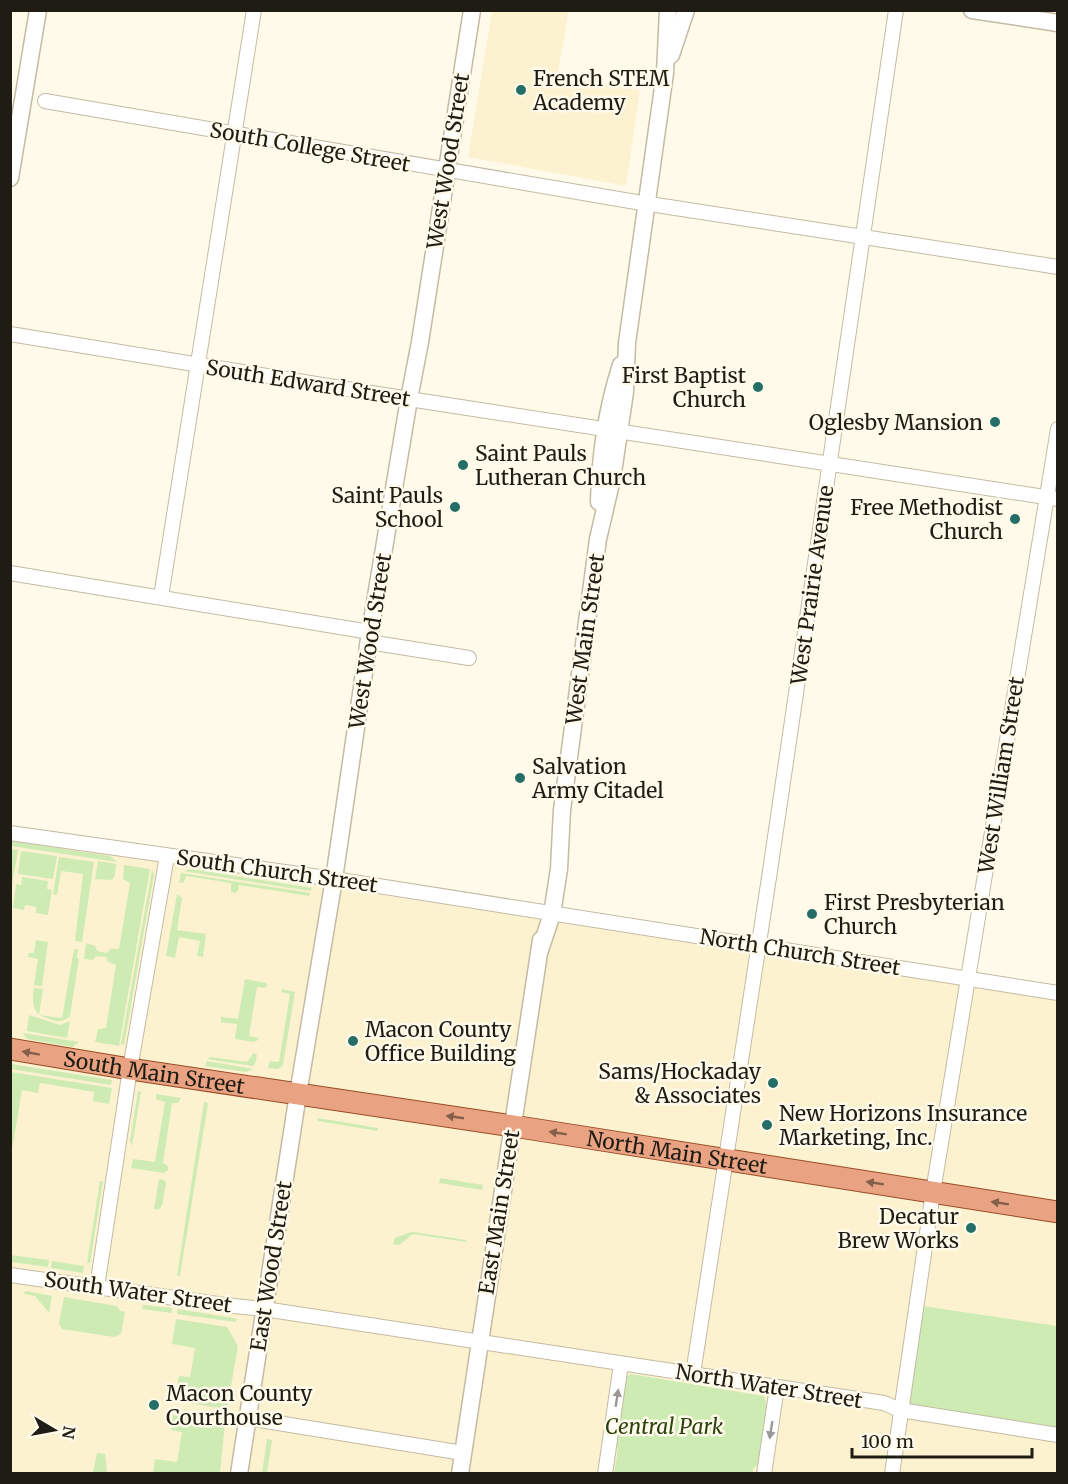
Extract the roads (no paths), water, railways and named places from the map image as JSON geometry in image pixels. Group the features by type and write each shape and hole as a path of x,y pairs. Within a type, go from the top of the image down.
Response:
{"main road":[{"name":"South Main Street","path":"10,1049 298,1094"},
{"name":"North Main Street","path":"298,1094 1058,1212"}],"street":[{"path":"10,177 38,10"},
{"path":"161,597 196,364 254,10"},
{"name":"West Wood Street","path":"298,1094 472,10"},
{"name":"West Main Street","path":"540,950 547,913 549,868 562,810 598,539 612,479 613,431 625,392 627,343 665,73 668,10"},
{"name":"West Main Street","path":"665,73 686,10"},
{"name":"West Prairie Avenue","path":"693,1374 759,945 896,10"},
{"path":"972,10 1058,23"},
{"name":"South College Street","path":"45,101 445,171 1058,267"},
{"name":"South Edward Street","path":"10,334 830,466 1052,498"},
{"name":"West William Street","path":"892,1473 967,978 1052,498 1058,429"},
{"path":"10,573 161,597 469,658"},
{"name":"South Church Street","path":"10,832 334,879 547,913"},
{"path":"97,1287 130,1069 166,856"},
{"name":"North Church Street","path":"547,913 1058,993"},
{"name":"East Main Street","path":"460,1473 540,950"},
{"name":"East Wood Street","path":"239,1473 298,1094"},
{"name":"South Water Street","path":"10,1275 264,1309 480,1342"},
{"name":"North Water Street","path":"480,1342 884,1403 900,1410 1058,1435"},
{"path":"605,1473 621,1364"},
{"path":"764,1473 777,1387"},
{"path":"247,1419 463,1453"}],"place":[{"name":"French STEM Academy","path":"521,90"},
{"name":"First Baptist Church","path":"758,387"},
{"name":"Oglesby Mansion","path":"995,422"},
{"name":"Saint Pauls Lutheran Church","path":"463,465"},
{"name":"Saint Pauls School","path":"455,507"},
{"name":"Free Methodist Church","path":"1015,519"},
{"name":"Salvation Army Citadel","path":"520,778"},
{"name":"First Presbyterian Church","path":"812,914"},
{"name":"Macon County Office Building","path":"353,1041"},
{"name":"Sams/Hockaday & Associates","path":"773,1083"},
{"name":"New Horizons Insurance Marketing, Inc.","path":"767,1125"},
{"name":"Decatur Brew Works","path":"971,1228"},
{"name":"Macon County Courthouse","path":"154,1405"}],"park label":[{"name":"Central Park","path":"664,1426"}]}
